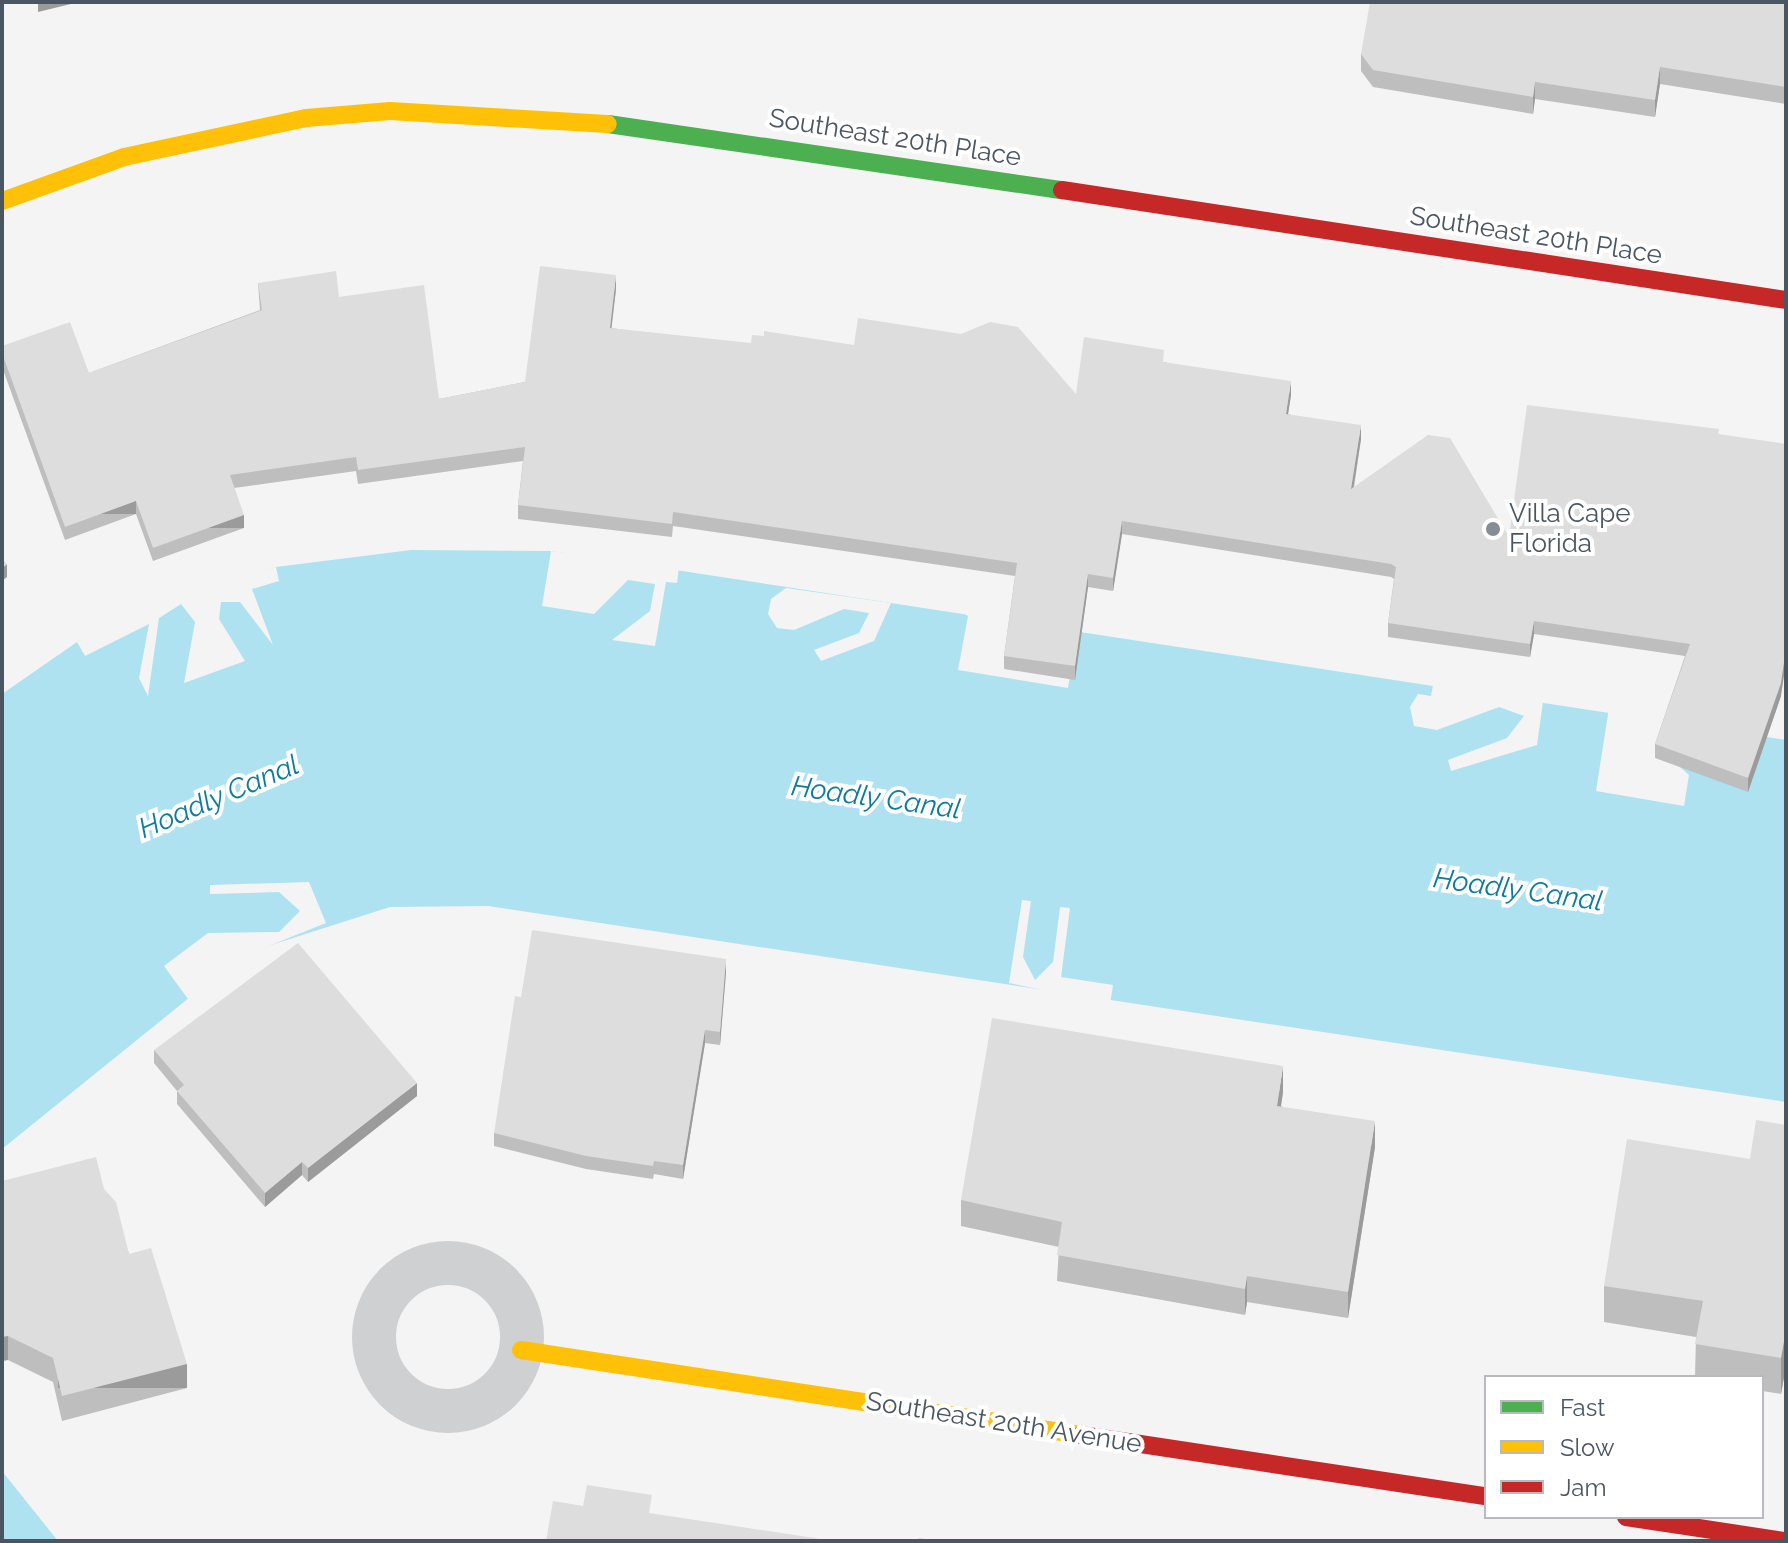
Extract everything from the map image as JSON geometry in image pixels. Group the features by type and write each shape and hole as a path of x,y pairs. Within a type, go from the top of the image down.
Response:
{"street":[{"name":"Southeast 20th Place","path":"2,201 124,157 306,118 390,111 534,117 659,129 1786,300"},
{"name":"Southeast 20th Avenue","path":"521,1350 1484,1496"},
{"path":"1639,1519 1785,1541"}],"water":[{"name":"Hoadly Canal","path":"411,550 551,551 1786,740 1786,1102 488,906 390,907 271,945 205,985 2,1149 2,694 77,642 172,599 276,567"},
{"path":"2,1471 58,1541 2,1541"}],"pier":[{"path":"551,551 679,567 677,583 666,582 655,646 612,640 650,611 655,584 628,580 594,614 542,606"},
{"path":"276,567 279,581 252,589 273,645 240,602 221,602 219,619 245,661 184,683 195,622 181,604 159,618 148,696 139,678 149,624 85,656 77,642 170,595"},
{"path":"786,588 891,603 874,641 821,661 814,650 859,633 869,613 844,609 794,630 777,628 768,614 771,599"},
{"path":"958,610 1023,619 1070,676 1068,688 958,670 968,616"},
{"path":"1433,685 1469,687 1543,702 1537,745 1451,771 1448,760 1507,738 1524,716 1499,707 1437,730 1414,726 1410,707 1418,694 1431,696"},
{"path":"1609,708 1677,719 1662,751 1689,775 1684,806 1596,791"},
{"path":"309,882 326,923 271,945 188,999 164,966 208,933 279,932 300,911 279,892 210,894 210,885"},
{"path":"1022,900 1031,901 1023,957 1035,980 1053,962 1060,907 1070,908 1061,977 1113,985 1110,1004 1009,983"}],"building":[{"path":"1370,2 1786,2 1786,87 1660,67 1655,100 1535,82 1533,97 1373,70 1361,54"},
{"path":"540,266 616,275 610,328 751,343 752,335 764,336 764,331 854,345 858,318 961,334 990,322 1018,327 1076,394 1084,337 1164,350 1163,362 1291,381 1286,414 1361,425 1351,489 1428,435 1450,438 1509,537 1527,405 1719,429 1718,434 1786,444 1786,649 1781,683 1748,778 1655,744 1690,644 1534,621 1530,644 1388,623 1396,567 1391,564 1122,521 1113,578 1088,574 1075,666 1004,656 1017,563 673,512 672,524 518,505 525,447 358,470 356,457 230,475 244,515 153,548 136,501 65,527 2,353 2,346 70,322 89,373 262,310 258,283 336,271 339,297 424,285 439,399 525,382"},
{"path":"532,930 726,959 720,1032 705,1030 683,1165 654,1161 653,1166 586,1156 494,1133 515,996 521,997"},
{"path":"298,943 417,1083 308,1168 302,1162 265,1193 177,1091 184,1085 154,1050"},
{"path":"992,1018 1283,1066 1277,1106 1375,1121 1348,1292 1247,1276 1245,1289 1057,1255 1062,1222 961,1200"},
{"path":"1756,1120 1786,1125 1786,1329 1781,1358 1695,1344 1703,1301 1604,1286 1627,1139 1750,1159"},
{"path":"96,1157 104,1189 116,1202 129,1254 151,1248 187,1364 62,1396 53,1358 8,1336 2,1337 2,1181"},
{"path":"587,1485 652,1495 649,1513 834,1541 546,1541 553,1501 583,1506"}],"traffic: fast":[{"path":"608,124 1062,190"}],"traffic: slow":[{"path":"2,201 124,157 306,118 390,111 608,124"},
{"path":"521,1350 1081,1435"}],"traffic: jam":[{"path":"1062,190 1786,300"},
{"path":"1081,1435 1484,1496"},
{"path":"1639,1519 1785,1541"}],"place":[{"name":"Villa Cape Florida","path":"1493,529"}]}
